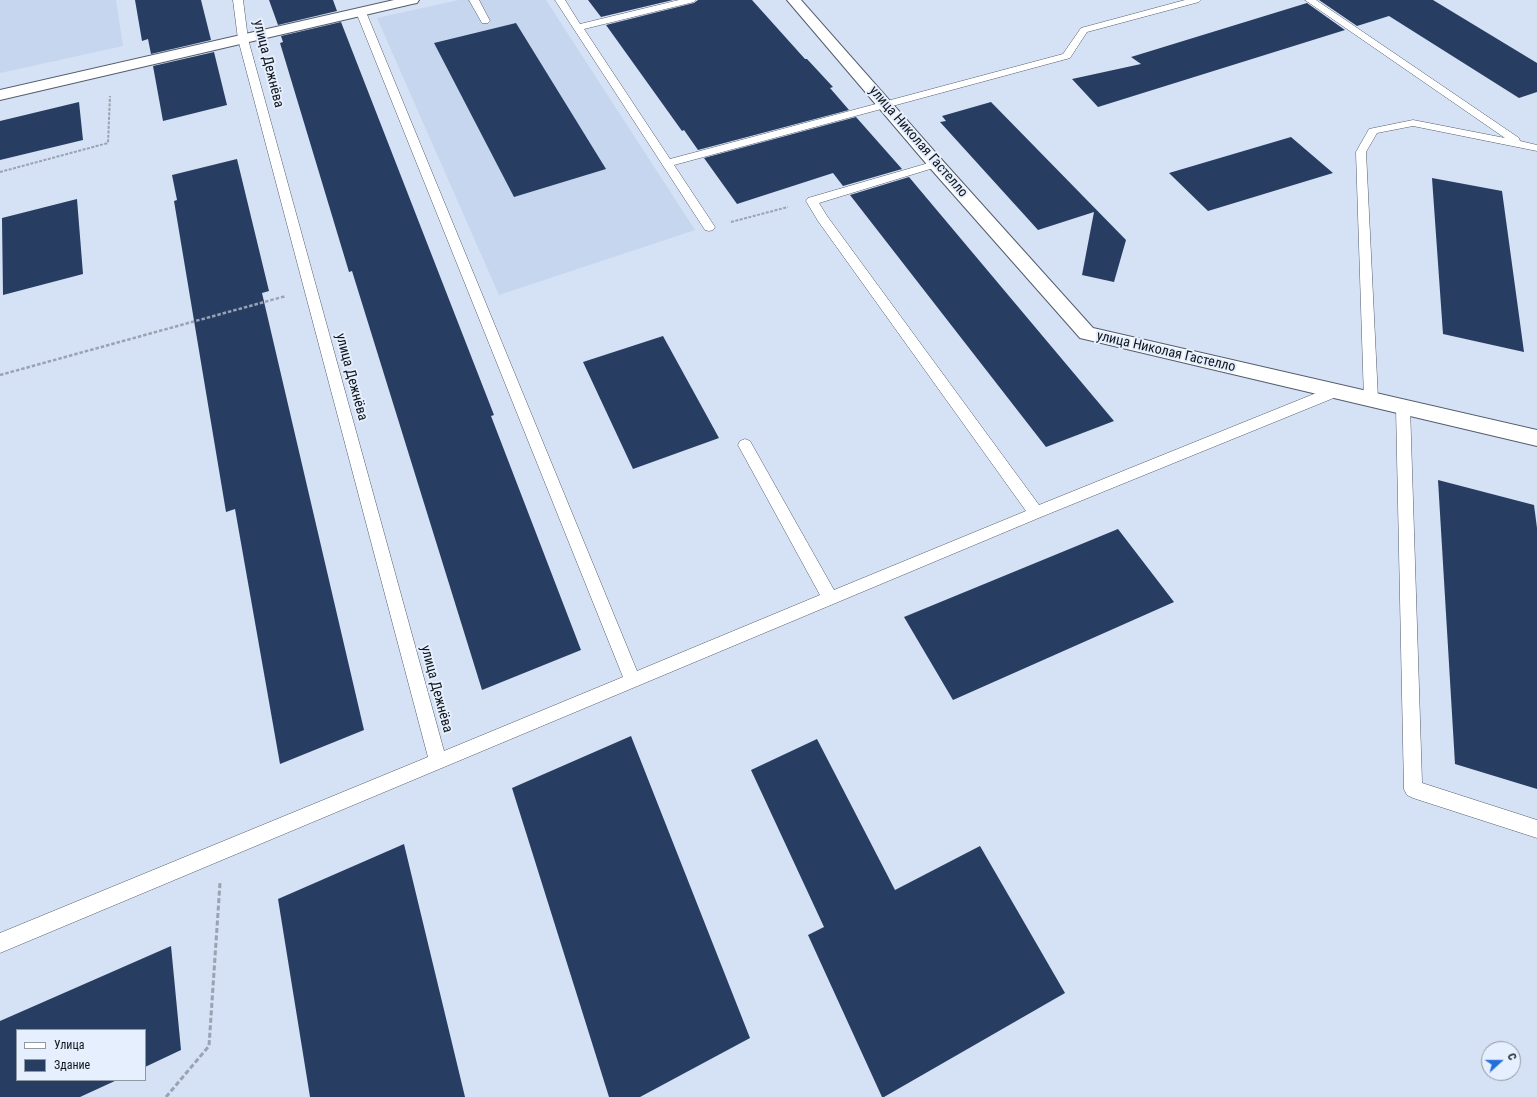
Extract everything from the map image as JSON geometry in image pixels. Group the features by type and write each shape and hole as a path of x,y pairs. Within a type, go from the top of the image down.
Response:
{"street":[{"path":"0,95 412,0"},
{"name":"улица Николая Гастелло","path":"797,1 936,164 1087,333 1537,438"}],"lane":[{"name":"улица Дежнёва","path":"238,0 243,39 438,761"},
{"path":"474,0 485,21"},
{"path":"560,0 709,227"},
{"path":"578,27 691,0"},
{"path":"667,163 1067,56 1084,30 1196,0"},
{"path":"1310,0 1520,144"},
{"path":"361,12 632,680"},
{"path":"1371,399 1361,152 1373,131 1413,123 1537,148"},
{"path":"936,164 812,201 822,218 1036,512"},
{"path":"0,943 1036,512 1336,391"},
{"path":"1403,407 1413,789 1537,830"},
{"path":"746,445 830,598"}],"path":[{"path":"0,172 108,143 111,69"},
{"path":"709,227 812,201"},
{"path":"0,375 311,288"},
{"path":"166,1097 209,1046 222,851"}],"shaded area":[{"path":"0,0 116,0 123,46 0,73"},
{"path":"459,0 546,0 695,230 499,295 377,18"}],"building":[{"path":"135,0 201,0 211,40 151,54 148,39 142,41"},
{"path":"269,0 333,0 337,11 278,25"},
{"path":"588,0 673,0 601,17"},
{"path":"698,0 752,0 805,59 807,59 833,87 830,88 849,110 698,150 684,130 682,131 606,25 694,3"},
{"path":"1319,0 1433,0 1537,63 1537,92 1519,98 1389,16 1357,26"},
{"path":"1307,3 1345,30 1098,107 1072,79 1141,64 1131,57"},
{"path":"341,22 494,415 491,416 581,650 482,690 352,271 349,272 280,43 283,42 281,36"},
{"path":"516,23 606,169 514,197 434,43"},
{"path":"214,52 227,105 163,121 153,66"},
{"path":"79,102 83,140 0,160 0,121"},
{"path":"991,102 1126,240 1114,282 1082,275 1094,212 1038,230 940,122 946,121 942,116"},
{"path":"856,117 902,169 843,186 833,173 737,204 704,158"},
{"path":"1291,137 1333,173 1208,211 1169,173"},
{"path":"237,159 269,291 262,293 364,730 280,764 235,509 226,512 174,201 177,200 172,175"},
{"path":"909,177 1114,421 1046,447 850,195"},
{"path":"1432,178 1502,191 1524,352 1443,334"},
{"path":"77,199 83,274 3,295 2,218"},
{"path":"663,336 719,438 633,469 583,362"},
{"path":"1438,480 1534,505 1537,528 1537,789 1455,764"},
{"path":"1118,529 1174,602 953,700 904,617"},
{"path":"631,736 750,1038 640,1097 609,1097 512,788"},
{"path":"817,739 895,890 980,846 1065,993 884,1097 882,1097 808,935 824,927 751,770"},
{"path":"404,844 465,1097 310,1097 278,899"},
{"path":"171,946 181,1050 146,1067 146,1029 16,1029 16,1081 115,1081 80,1097 0,1097 0,1021"}]}
